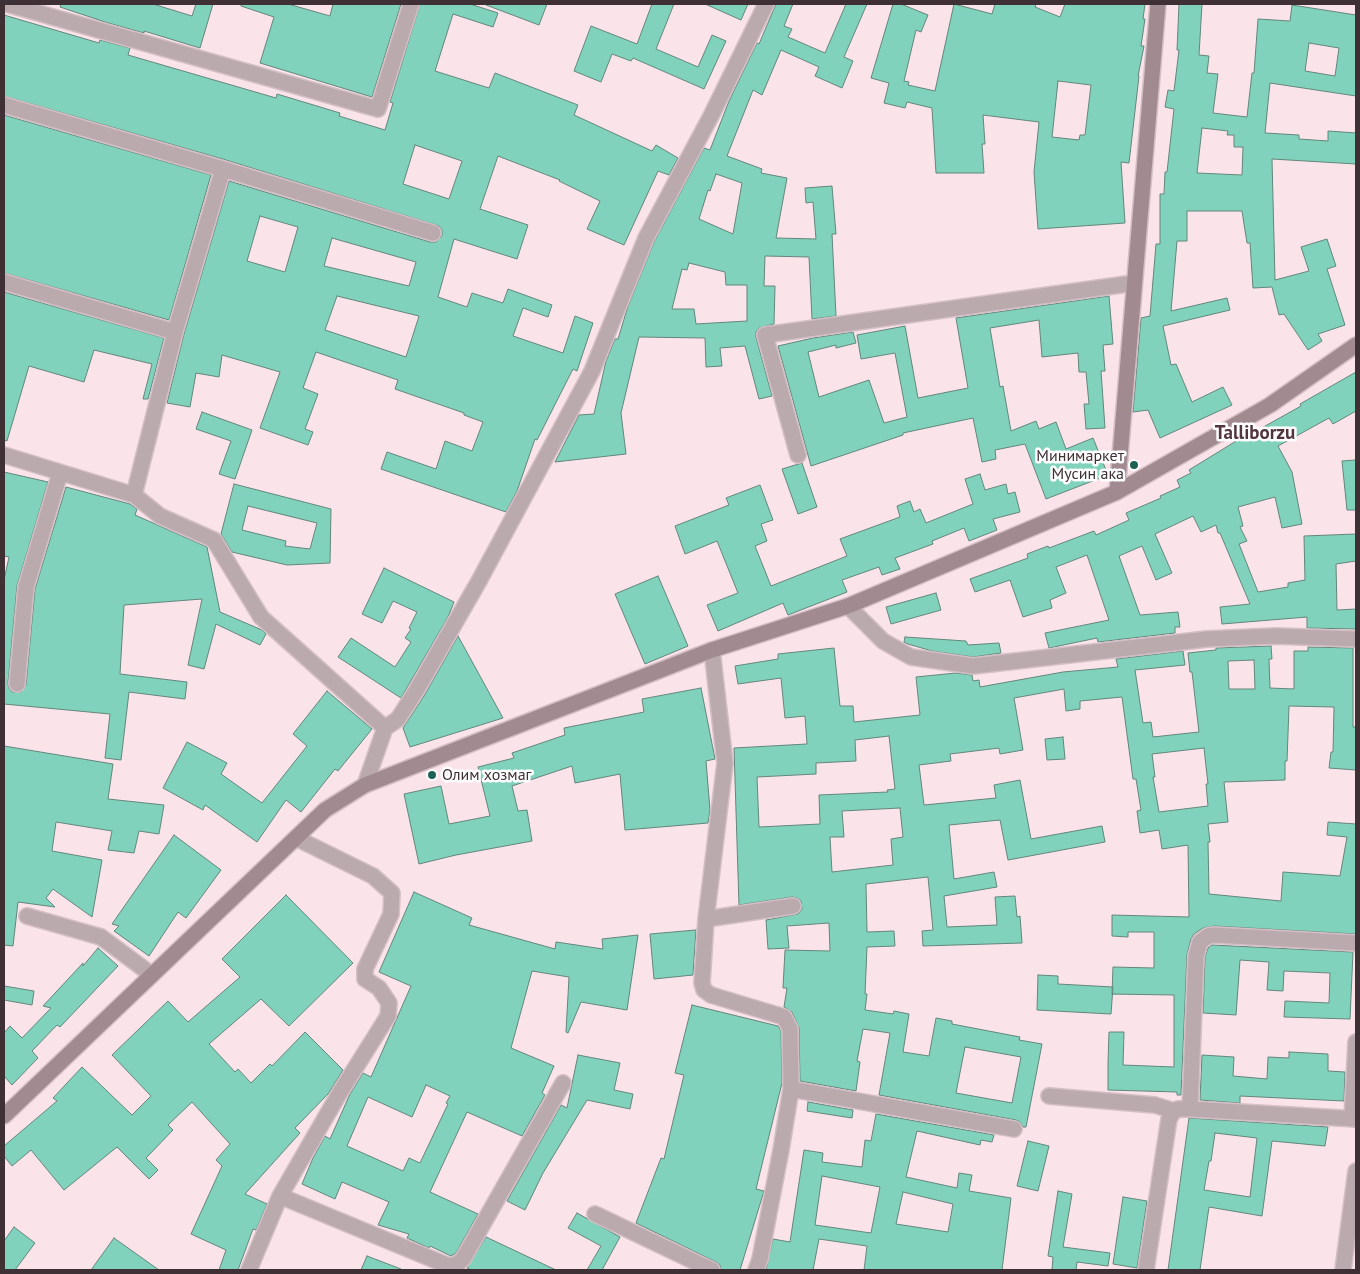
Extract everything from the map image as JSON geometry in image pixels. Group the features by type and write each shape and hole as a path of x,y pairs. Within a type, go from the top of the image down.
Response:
{"main road":[{"path":"1117,492 1158,4"},
{"path":"4,1116 325,810 366,785 712,650 848,606 1117,492 1270,405 1356,345"}],"street":[{"path":"7,4 378,109 411,4"},
{"path":"366,785 385,728 398,719 416,691 592,371 646,238 712,114 766,4"},
{"path":"4,105 433,233"},
{"path":"134,495 175,332 223,169"},
{"path":"4,282 175,332"},
{"path":"798,455 765,335 1134,283"},
{"path":"4,455 134,495 160,516 214,540 261,617 385,728"},
{"path":"17,684 26,587 60,473"},
{"path":"848,606 883,641 911,658 973,666 1207,639 1276,636 1356,638"},
{"path":"712,650 725,763 706,919 702,983 704,990 711,995 784,1017 790,1029 791,1090 760,1259 756,1270"},
{"path":"249,1270 280,1196 339,1094 388,1016 389,1003 379,988 365,979 365,969 391,914 392,893 373,876 296,838"},
{"path":"706,919 793,906"},
{"path":"27,916 101,937 152,975"},
{"path":"1190,1109 1196,956 1200,942 1208,936 1214,935 1356,943"},
{"path":"1049,1096 1154,1105 1174,1111 1190,1109 1354,1119 1356,1042"},
{"path":"280,1196 449,1266 457,1264 463,1259 563,1083"},
{"path":"791,1090 1014,1129"},
{"path":"1146,1270 1169,1119 1174,1111"},
{"path":"1344,1270 1356,1170"},
{"path":"595,1214 712,1270"}],"building":[{"path":"61,4 153,4 192,16 196,4 213,4 200,48 144,31 144,33 105,22 60,7"},
{"path":"241,4 288,4 330,16 333,4 401,4 372,97 260,63 274,17 241,6"},
{"path":"420,4 470,4 498,13 493,27 453,14 435,71 489,88 495,73 578,105 574,115 652,151 656,145 678,158 669,175 658,171 624,245 587,229 600,201 560,180 498,156 480,209 528,225 517,259 454,239 438,297 467,307 472,293 503,303 508,289 552,305 548,317 523,308 513,336 563,353 575,316 593,323 577,371 573,369 537,440 535,439 517,491 506,512 381,469 387,452 436,469 445,441 472,451 483,422 464,415 464,413 395,389 398,380 316,352 303,388 318,394 305,429 313,432 308,445 260,428 280,372 222,355 219,377 196,373 190,407 167,403 184,334 229,181 430,242 436,242 442,236 442,230 439,226 226,160 4,96 4,15 99,43 100,40 130,48 128,55 276,98 277,94 340,113 339,116 385,130 393,103 390,102","holes":["415,145 462,161 449,199 403,184","260,216 298,227 285,272 247,261","332,238 416,262 409,286 324,266","337,296 419,316 406,357 325,330"]},
{"path":"487,4 547,4 539,25"},
{"path":"652,4 674,4 656,49 698,67 712,35 726,41 704,89 633,58 631,61 612,54 601,82 574,71 591,26 637,44"},
{"path":"705,4 748,4 741,20"},
{"path":"776,4 793,4 784,26 792,29 788,37 825,53 846,4 867,4 844,57 853,61 842,88 815,76 819,67 781,50 762,95 753,90 727,156 762,169 761,173 787,178 776,238 816,239 813,202 806,203 805,188 832,186 836,234 832,234 836,316 812,319 809,257 765,256 764,286 775,286 774,324 759,328 756,332 756,337 772,396 759,399 745,346 720,348 722,366 706,367 705,338 639,337 621,413 626,454 555,462 579,415 594,414 606,361 615,339 618,339 628,306 654,242 704,148 710,150 729,101 757,43 759,44","holes":["716,174 742,183 733,234 699,219 708,190 710,191","689,263 725,272 726,285 747,285 747,321 696,324 694,309 672,309 682,269 687,270"]},
{"path":"893,4 901,4 928,15 921,32 916,30 904,81 909,82 908,85 935,91 954,4 992,14 995,4 1036,4 1035,7 1060,17 1065,4 1145,4 1141,46 1144,46 1138,76 1129,163 1121,162 1125,223 1038,229 1034,172 1039,122 983,115 984,173 936,173 932,108 907,102 905,108 884,103 889,83 871,78","holes":["1058,81 1091,85 1085,135 1080,135 1079,140 1052,137"]},
{"path":"1179,4 1202,4 1199,55 1209,56 1207,73 1218,74 1213,113 1247,117 1252,73 1254,73 1258,19 1290,21 1292,5 1356,15 1356,96 1270,83 1265,133 1299,135 1299,139 1328,141 1328,131 1356,133 1356,164 1272,159 1275,280 1309,271 1301,247 1327,239 1336,266 1327,269 1345,325 1318,334 1322,341 1308,350 1284,314 1279,315 1272,287 1253,288 1250,243 1247,243 1242,211 1187,211 1187,241 1177,241 1171,311 1227,298 1230,310 1163,326 1171,365 1176,364 1192,402 1223,387 1232,405 1160,438 1148,410 1133,412 1141,318 1150,316 1156,244 1160,244 1160,194 1164,194 1165,172 1167,172 1174,109 1165,107 1168,90 1174,91 1179,50 1177,50","holes":["1309,43 1339,48 1335,76 1305,71","1202,128 1228,131 1227,135 1234,135 1234,147 1243,147 1242,175 1197,173"]},
{"path":"4,115 211,175 169,320 4,273"},
{"path":"4,292 164,338 148,399 143,399 152,364 94,350 84,382 29,366 7,441 4,440"},
{"path":"1109,296 1113,344 1103,345 1105,371 1101,371 1105,428 1086,429 1084,404 1089,404 1086,372 1079,372 1078,353 1042,357 1039,320 990,328 1000,387 1003,386 1011,431 1036,421 1039,429 1056,422 1066,449 1093,438 1108,475 1046,499 1025,444 995,450 996,459 982,462 973,418 903,433 903,435 811,466 778,346 853,332 856,343 836,348 836,345 808,352 819,397 869,380 884,423 907,417 895,353 861,359 857,335 905,326 918,398 968,388 956,318"},
{"path":"1356,372 1356,411 1333,424 1329,418 1278,446 1292,472 1302,524 1282,528 1275,497 1238,507 1243,526 1240,527 1247,541 1239,544 1258,592 1288,587 1288,583 1305,580 1304,536 1356,534 1356,561 1336,564 1337,610 1356,609 1356,629 1307,628 1307,617 1222,624 1220,607 1250,604 1216,525 1201,532 1193,516 1155,534 1172,573 1156,580 1142,546 1119,556 1140,615 1178,612 1180,627 1175,627 1175,633 1098,642 1097,638 1049,648 1045,633 1109,620 1087,555 1056,567 1066,593 1050,600 1052,608 1023,617 1010,580 975,592 970,579 1028,558 1027,554 1048,546 1049,548 1094,531 1096,535 1129,520 1126,513 1161,498 1160,496 1180,487 1177,480 1191,473 1189,470"},
{"path":"202,412 252,430 235,479 219,474 231,441 196,429"},
{"path":"1356,460 1356,510 1347,510 1342,461"},
{"path":"802,463 817,507 798,514 782,469"},
{"path":"4,472 48,482 17,586 8,683 12,692 21,692 26,685 35,589 66,487 130,504 137,509 135,515 207,547 220,612 262,630 266,634 260,645 216,624 204,669 188,665 202,599 124,605 120,674 187,682 185,699 129,692 121,760 105,758 110,714 4,704 4,580 9,557 4,556"},
{"path":"980,474 985,490 1006,484 1008,494 1015,492 1020,512 993,519 997,530 969,541 964,528 932,541 933,544 895,558 900,569 882,575 879,567 842,580 847,592 788,615 783,603 718,631 707,605 738,593 717,541 685,554 675,526 729,505 726,498 760,485 773,520 761,524 767,541 755,546 771,586 847,556 840,539 900,517 897,506 910,501 914,512 920,509 926,523 973,504 965,479"},
{"path":"234,484 331,509 330,563 287,565 232,552 221,534","holes":["248,506 317,523 310,549 285,546 286,541 242,530"]},
{"path":"384,568 454,602 448,617 401,698 338,657 351,638 395,667 411,642 405,638 411,629 409,628 417,612 393,601 382,623 362,614"},
{"path":"658,576 688,646 645,664 615,594"},
{"path":"936,593 941,610 891,624 886,607"},
{"path":"458,636 503,718 410,747 403,728 424,696"},
{"path":"905,637 966,641 968,645 999,643 1001,653 973,657 932,651 904,642"},
{"path":"1271,646 1272,659 1269,659 1270,688 1294,689 1294,651 1308,651 1308,647 1353,648 1353,727 1356,727 1356,770 1329,768 1331,752 1333,752 1334,707 1289,706 1285,780 1224,782 1228,822 1208,824 1210,842 1208,842 1209,894 1281,901 1283,872 1340,876 1347,837 1327,835 1328,822 1356,824 1356,934 1214,926 1203,928 1194,934 1191,939 1187,955 1181,1095 1177,1095 1177,1092 1108,1090 1109,1032 1124,1032 1123,1065 1174,1067 1174,995 1112,994 1113,967 1154,968 1154,932 1128,932 1128,937 1112,936 1112,915 1189,917 1188,845 1162,849 1159,830 1140,833 1137,811 1141,810 1136,779 1133,779 1122,697 1080,701 1080,709 1066,711 1064,689 1014,698 1023,750 1000,754 999,748 950,754 951,761 919,765 924,805 996,798 994,785 1020,780 1031,839 1102,826 1105,842 1008,860 1000,820 949,825 954,879 994,872 997,887 944,896 947,927 997,925 995,897 1015,896 1017,917 1020,916 1022,943 923,946 922,931 933,930 928,877 866,884 867,932 894,931 895,946 867,947 865,1010 893,1014 894,1011 909,1014 903,1052 929,1056 936,1018 952,1021 952,1024 1020,1037 1019,1040 1042,1044 1026,1127 1023,1127 1016,1120 879,1095 890,1033 863,1029 857,1061 860,1062 856,1091 800,1081 799,1028 792,1012 784,1007 787,988 783,988 785,950 830,951 829,923 787,926 789,948 768,949 766,920 798,914 802,909 801,901 792,897 739,905 734,748 807,744 805,716 785,718 781,678 738,684 735,666 778,659 778,654 834,648 840,706 853,706 854,722 920,715 916,677 956,673 972,675 973,681 979,680 980,687 1063,672 1118,667 1116,659 1183,651 1185,665 1135,670 1143,723 1151,722 1153,737 1199,732 1188,653 1216,650 1216,648","holes":["1254,660 1255,689 1229,689 1228,661","889,736 895,789 887,790 888,792 819,795 820,824 759,827 757,777 816,774 816,763 856,761 855,740","1204,748 1208,784 1206,784 1208,806 1159,812 1153,777 1155,777 1152,754","900,808 903,837 891,839 893,865 832,872 830,837 844,837 842,811","965,1047 1021,1057 1012,1103 956,1093"]},
{"path":"701,688 715,759 706,761 710,810 708,823 625,830 620,774 575,783 572,766 512,786 518,811 527,810 532,841 419,864 404,794 441,786 449,824 490,816 478,767 514,758 512,753 565,735 564,728 644,712 642,699"},
{"path":"327,691 372,729 338,771 335,769 301,812 286,800 257,842 205,805 203,810 163,788 187,742 227,763 221,774 262,803 307,746 293,734"},
{"path":"1063,737 1065,759 1047,760 1045,739"},
{"path":"4,746 113,764 108,799 164,805 159,834 139,831 134,853 108,850 112,831 56,822 52,851 102,860 92,917 53,889 46,898 55,907 18,902 13,946 4,945"},
{"path":"174,835 221,870 186,918 178,912 149,956 114,931 119,926 112,924"},
{"path":"414,892 472,918 469,925 555,949 556,942 603,949 602,939 638,935 627,1010 581,1002 568,1033 566,1032 569,977 532,971 511,1048 554,1066 542,1093 545,1095 522,1136 467,1112 430,1192 478,1214 456,1253 451,1256 407,1238 409,1234 378,1225 389,1202 342,1182 335,1199 302,1184 325,1136 330,1139 350,1094 363,1073 371,1077 411,986 379,972","holes":["426,1085 450,1096 420,1163 409,1158 403,1171 347,1146 368,1097 412,1117"]},
{"path":"286,895 353,963 289,1026 261,999 209,1044 235,1072 238,1069 251,1083 270,1064 272,1066 305,1032 343,1070 328,1094 295,1128 300,1133 245,1194 267,1204 256,1230 253,1229 238,1270 219,1270 226,1250 191,1234 222,1166 216,1160 230,1144 192,1102 168,1125 173,1130 146,1158 158,1170 149,1179 117,1147 64,1190 31,1150 12,1166 4,1156 4,1146 57,1101 53,1098 82,1067 132,1115 151,1096 112,1055 168,1001 188,1022 240,977 222,959"},
{"path":"696,930 693,975 654,979 650,934"},
{"path":"1212,945 1353,952 1350,1019 1284,1017 1285,1001 1329,1003 1330,973 1284,971 1283,991 1267,990 1269,962 1240,960 1236,1015 1203,1013 1205,957 1208,948"},
{"path":"98,948 118,966 60,1027 57,1025 32,1051 38,1058 12,1085 4,1076 4,1033 10,1026 22,1038 51,1008 43,1006 83,963 83,966"},
{"path":"1038,975 1058,976 1058,984 1113,987 1111,1014 1037,1010"},
{"path":"4,986 34,991 32,1005 4,1000"},
{"path":"692,1005 778,1026 781,1031 782,1083 756,1189 764,1191 740,1270 721,1270 720,1265 716,1262 636,1223 661,1158 664,1159 684,1075 675,1073"},
{"path":"1289,1052 1328,1054 1328,1071 1345,1072 1344,1101 1240,1096 1240,1103 1200,1100 1202,1055 1234,1057 1233,1076 1267,1079 1268,1057 1289,1058"},
{"path":"578,1055 620,1063 614,1090 633,1094 630,1109 587,1100 543,1173 525,1210 507,1201 561,1105 567,1108"},
{"path":"808,1102 853,1110 852,1118 807,1111"},
{"path":"876,1114 994,1135 992,1142 981,1140 980,1145 917,1131 906,1177 957,1188 959,1173 972,1175 969,1191 1011,1198 1002,1270 864,1270 867,1246 819,1239 813,1270 766,1270 773,1239 790,1242 804,1150 823,1153 822,1162 862,1167 865,1140 871,1141","holes":["822,1176 880,1187 871,1233 815,1225","903,1192 953,1204 948,1232 896,1224"]},
{"path":"1189,1118 1328,1127 1325,1146 1272,1141 1262,1216 1209,1207 1200,1270 1168,1270","holes":["1215,1133 1257,1138 1250,1197 1204,1190"]},
{"path":"1028,1141 1049,1146 1038,1191 1017,1186"},
{"path":"1058,1191 1072,1194 1063,1247 1110,1253 1108,1266 1077,1262 1076,1270 1052,1270 1053,1257 1048,1256"},
{"path":"1123,1197 1147,1201 1137,1268 1113,1264"},
{"path":"577,1213 620,1237 602,1270 587,1270 601,1246 568,1228"},
{"path":"14,1227 35,1243 15,1270 4,1270 4,1241"},
{"path":"486,1237 556,1270 472,1270 467,1268"},
{"path":"114,1238 159,1270 91,1270"},
{"path":"367,1256 401,1269 401,1270 361,1270"}],"place":[{"name":"Минимаркет Мусин ака","path":"1134,465"},
{"name":"Олим хозмаг","path":"432,775"}],"district":[{"name":"Talliborzu","path":"1255,434"}]}
